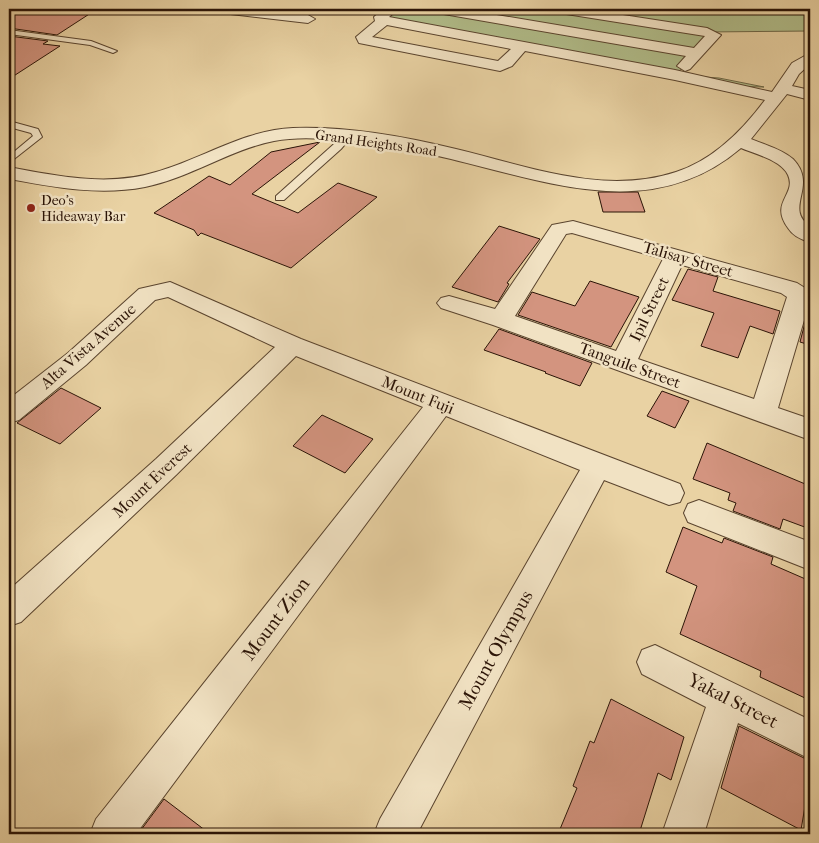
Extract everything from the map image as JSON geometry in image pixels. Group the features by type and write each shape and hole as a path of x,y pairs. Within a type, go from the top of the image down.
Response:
{"street":[{"path":"222,9 308,19"},
{"path":"438,9 698,53"},
{"path":"560,9 707,32 714,35 675,75"},
{"path":"521,47 507,64 500,66 364,40 363,37 388,15 521,47 779,93 810,95"},
{"name":"Grand Heights Road","path":"9,173 94,187 127,184 162,176 266,136 307,133 347,136 422,147 568,183 624,187 651,184 681,176 711,164 741,142 779,93 788,75 810,57"},
{"path":"741,142 776,157 791,166 799,175 799,186 792,203 790,216 795,225 810,236"},
{"name":"Talisay Street","path":"501,319 560,229 573,227 789,288 797,293 799,299 763,413"},
{"name":"Ipil Street","path":"623,363 676,255"},
{"name":"Mount Fuji","path":"170,290 292,345 669,493"},
{"name":"Alta Vista Avenue","path":"9,413 77,359 147,294 170,290"},
{"name":"Tanguile Street","path":"448,303 501,319 810,430"},
{"name":"Mount Everest","path":"9,611 166,467 292,345"},
{"name":"Mount Zion","path":"111,834 441,404"},
{"name":"Mount Olympus","path":"395,834 597,466"},
{"path":"700,513 810,556"},
{"name":"Yakal Street","path":"656,662 810,740"},
{"path":"683,834 727,698"}],"lane":[{"path":"9,32 91,43 114,51"},
{"path":"9,124 35,131 38,137 9,160"},
{"path":"280,198 338,148 347,136"}],"green space":[{"path":"394,9 810,9 810,31 707,32 698,53 675,75 719,78 764,87 722,86 381,17"}],"building":[{"path":"9,9 97,9 57,35 9,28"},
{"path":"9,36 48,41 43,44 60,46 9,79"},
{"path":"320,142 252,194 298,213 338,183 377,197 291,268 201,233 198,236 194,230 154,213 209,176 230,185 271,152"},
{"path":"598,192 638,192 645,212 603,212"},
{"path":"499,226 540,239 507,283 509,284 498,302 452,287"},
{"path":"688,269 718,277 713,291 780,311 773,334 750,326 738,358 701,346 714,313 672,300"},
{"path":"590,281 639,297 611,347 518,315 532,292 575,306"},
{"path":"806,319 810,320 810,345 800,342"},
{"path":"499,329 592,363 580,386 484,350"},
{"path":"61,388 101,408 60,444 17,423"},
{"path":"662,391 689,401 675,428 647,416"},
{"path":"322,415 373,439 345,473 293,446"},
{"path":"707,443 810,486 810,529 783,519 780,529 733,511 736,503 728,500 730,493 693,479"},
{"path":"683,527 722,543 724,538 773,557 771,564 810,581 810,675 805,698 760,677 761,671 680,634 697,586 666,572"},
{"path":"611,699 684,737 671,780 658,773 639,834 558,834 577,788 573,786 590,741 594,743"},
{"path":"739,726 810,761 810,776 801,830 721,788"},
{"path":"164,799 210,834 138,834"}],"place":[{"name":"Deo's Hideaway Bar","path":"31,208"}]}
